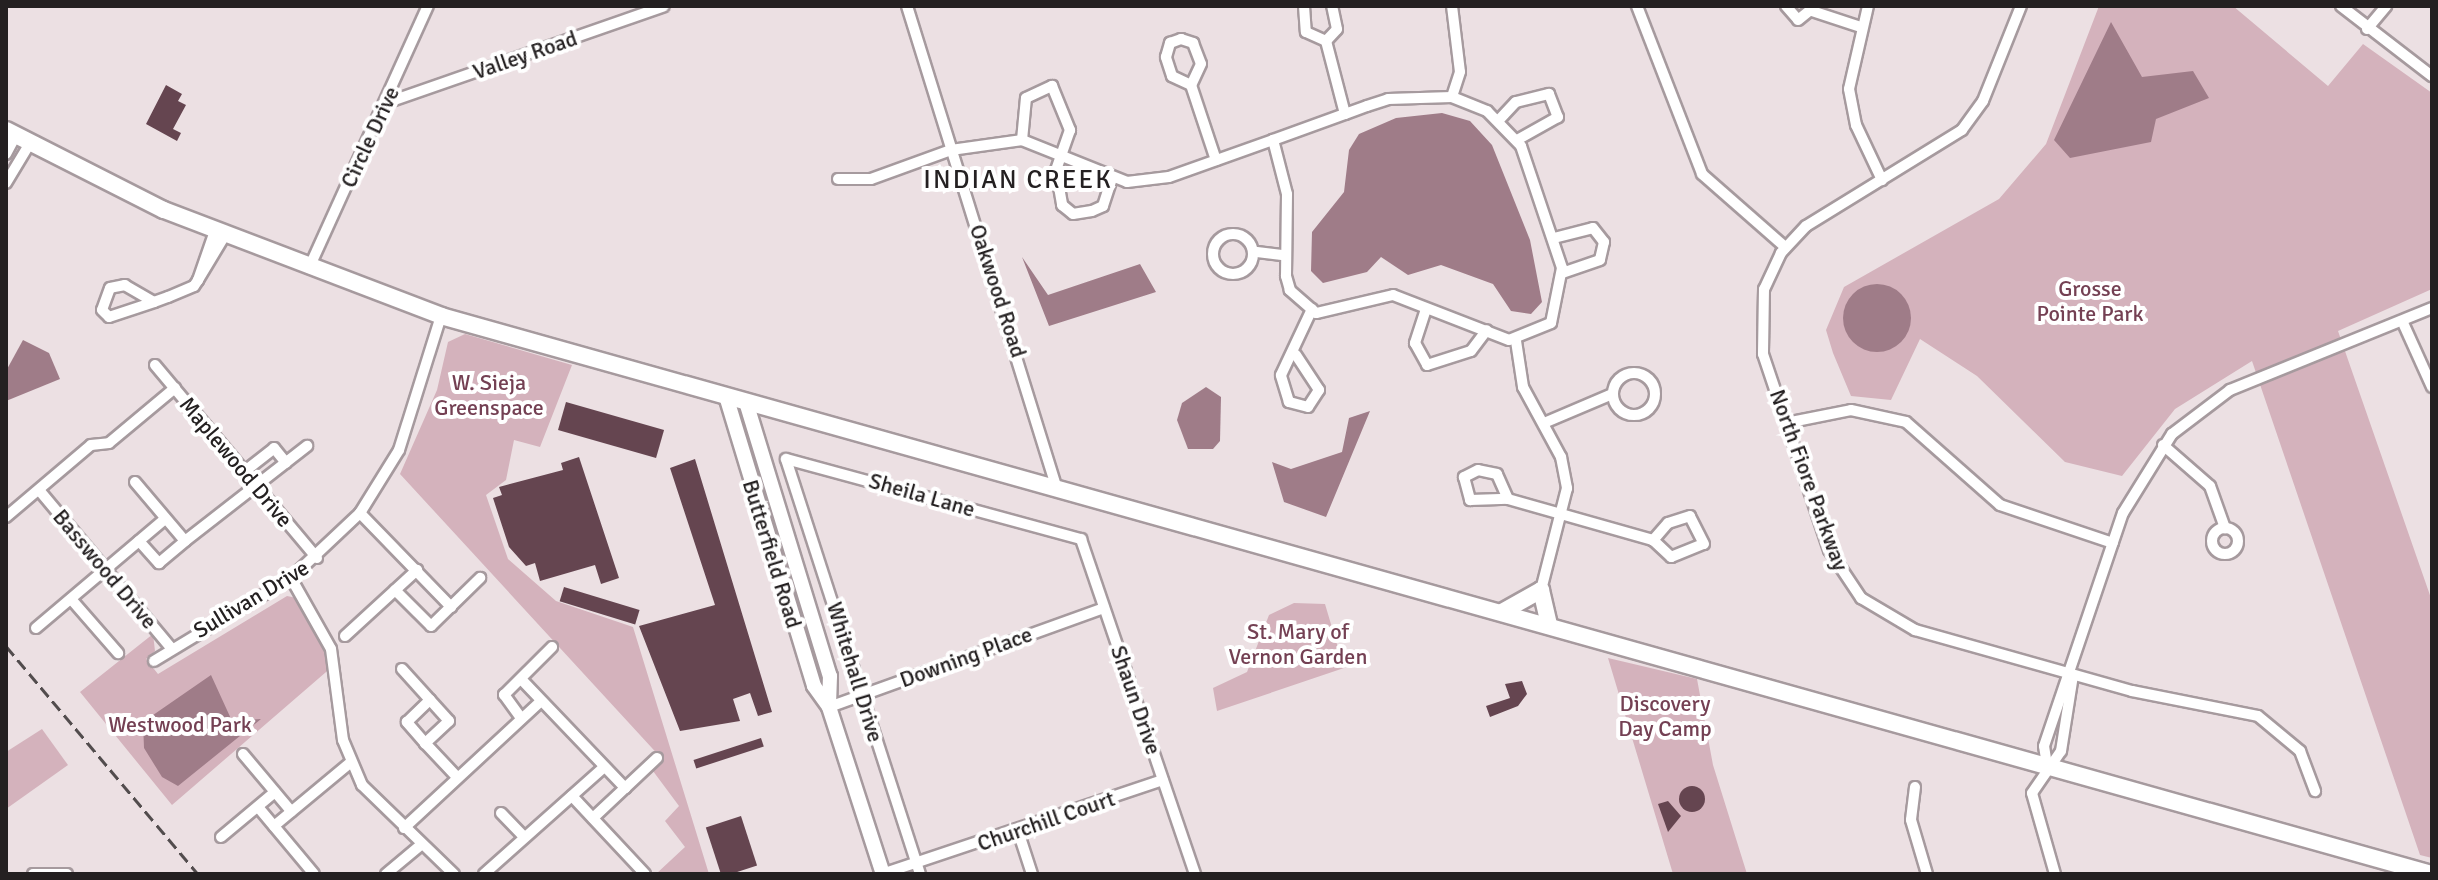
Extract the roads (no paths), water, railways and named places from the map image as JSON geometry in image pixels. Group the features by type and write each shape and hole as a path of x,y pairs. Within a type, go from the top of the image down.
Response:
{"main road":[{"path":"18,136 220,233 441,316 1549,624 2422,873"},
{"name":"Butterfield Road","path":"726,396 814,686 829,707 882,874"},
{"name":"Butterfield Road","path":"746,402 830,676 829,707"},
{"path":"1500,612 1541,590 1549,624"}],"street":[{"name":"Circle Drive","path":"309,268 428,6"},
{"name":"Valley Road","path":"386,103 664,6"},
{"name":"Oakwood Road","path":"907,6 1056,486"},
{"path":"1304,6 1306,32 1326,41"},
{"path":"1326,41 1337,29 1332,6"},
{"path":"1452,6 1460,72 1452,97"},
{"path":"1637,6 1702,174 1785,247"},
{"path":"1786,6 1798,20 1812,8 1861,27"},
{"path":"1868,6 1861,27 1851,104 1882,180"},
{"name":"North Fiore Parkway","path":"2021,6 1976,112 1943,146 1806,226 1785,247 1764,289 1760,319 1763,354 1835,564 1861,598 1915,630 2073,675 2258,716 2300,751 2315,791"},
{"path":"2341,6 2432,76"},
{"path":"2367,29 2386,6"},
{"path":"1191,85 1200,72 1196,48 1188,39 1170,43 1172,76 1191,85 1216,160"},
{"path":"1326,41 1345,114"},
{"path":"1022,140 1026,98 1052,86 1070,130 1058,185 1073,214 1103,206 1112,178"},
{"path":"838,179 871,179 951,150 1022,140 1065,155 1112,178 1169,177 1345,114 1406,94 1452,97 1498,121 1517,140 1554,238 1562,273 1551,323 1516,341 1393,295 1338,313 1312,309 1290,290 1282,255 1287,194 1273,140"},
{"path":"1498,121 1516,102 1549,94 1558,117 1517,140"},
{"path":"6,154 18,136"},
{"path":"6,183 18,136"},
{"path":"1554,238 1593,228 1604,242 1600,260 1562,273"},
{"path":"154,302 125,285 110,288 102,310 109,317 154,302 198,280 220,233"},
{"path":"1257,252 1247,267 1228,273 1211,262 1214,244 1239,235 1257,252 1282,255"},
{"path":"2047,765 2044,746 2073,675 2113,543 2131,495 2163,445 2230,390 2404,325 2432,308"},
{"path":"1296,355 1319,390 1308,407 1289,402 1281,375 1296,355 1312,309"},
{"path":"1426,309 1415,343 1427,365 1471,351 1487,330"},
{"name":"Sullivan Drive","path":"154,661 291,578 317,558 360,513 399,450 441,316"},
{"path":"2404,325 2432,387"},
{"path":"1516,341 1523,387 1544,423 1565,473 1560,515 1541,590"},
{"name":"Maplewood Drive","path":"155,365 317,558"},
{"path":"1544,423 1610,395 1619,377 1638,372 1648,377 1656,401 1631,416 1610,395"},
{"path":"8,511 175,388"},
{"path":"1786,423 1851,410 1906,422 2007,509 2113,543"},
{"path":"2163,445 2210,486 2225,528"},
{"path":"139,541 159,563 307,446"},
{"path":"245,471 274,448 286,463"},
{"name":"Sheila Lane","path":"791,470 786,459 1068,536"},
{"name":"Whitehall Drive","path":"791,470 919,869"},
{"path":"1508,499 1497,474 1478,470 1464,477 1470,500 1508,499 1653,540 1671,557 1704,544 1690,516 1668,523 1653,540"},
{"path":"135,482 185,541"},
{"name":"Basswood Drive","path":"39,490 171,648"},
{"path":"360,513 451,607"},
{"path":"36,628 165,519"},
{"name":"Shaun Drive","path":"1068,536 1081,539 1195,874"},
{"path":"345,636 417,570"},
{"path":"291,578 331,649 351,762 362,785 454,874"},
{"path":"395,590 431,626 480,578"},
{"path":"71,599 118,653"},
{"name":"Downing Place","path":"829,707 1104,608"},
{"path":"521,718 504,695 552,647"},
{"path":"402,669 449,721 425,743"},
{"path":"2055,874 2032,801 2047,765 2061,751 2073,675"},
{"path":"521,679 625,788"},
{"path":"430,700 407,722 457,777"},
{"path":"404,828 541,701"},
{"path":"243,754 291,811"},
{"path":"593,818 657,758"},
{"path":"274,826 351,762"},
{"path":"484,874 604,767"},
{"name":"Churchill Court","path":"882,874 919,869 1163,780"},
{"path":"1915,787 1911,820 1927,874"},
{"path":"221,837 275,792"},
{"path":"572,796 645,874"},
{"path":"258,807 314,874"},
{"path":"501,813 524,837"},
{"path":"1018,831 1032,874"},
{"path":"386,874 422,844"},
{"path":"33,874 67,874"}],"railway":[{"path":"6,646 198,874"}],"district":[{"name":"INDIAN CREEK","path":"1018,181"}],"park label":[{"name":"Grosse Pointe Park","path":"2090,300"},
{"name":"W. Sieja Greenspace","path":"489,394"},
{"name":"St. Mary of Vernon Garden","path":"1298,644"},
{"name":"Discovery Day Camp","path":"1665,716"},
{"name":"Westwood Park","path":"180,725"}]}
